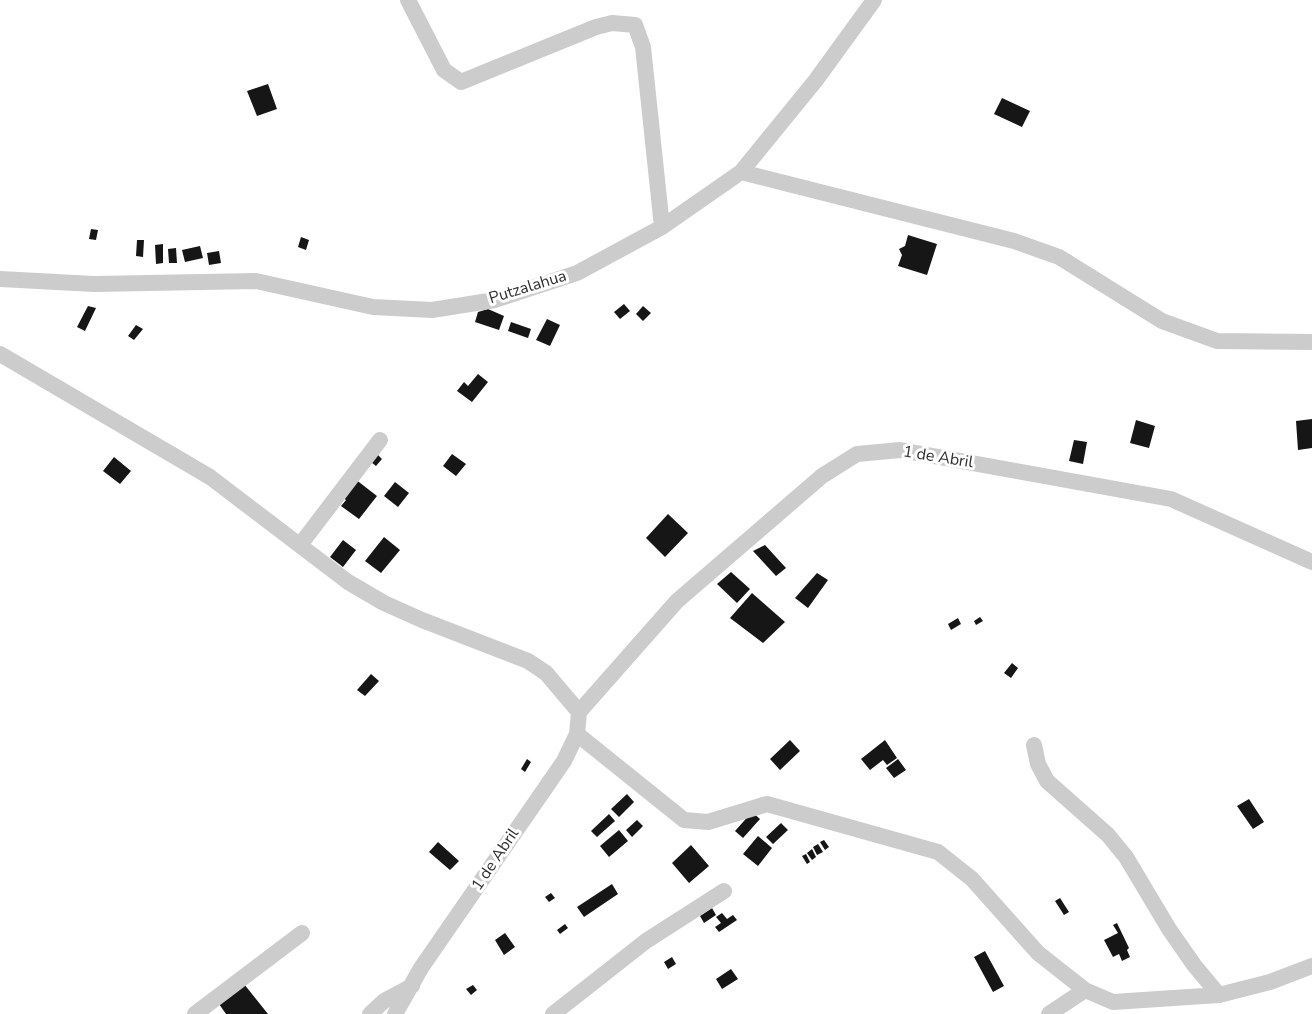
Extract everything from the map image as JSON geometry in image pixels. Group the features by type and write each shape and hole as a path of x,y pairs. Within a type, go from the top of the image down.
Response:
{"street":[{"path":"408,0 444,70 460,82 596,27 612,23 635,25 643,47 662,227"},
{"name":"Putzalahua","path":"0,279 94,284 256,281 373,307 432,310 495,300 577,273 662,227 741,171 816,80 874,0"},
{"path":"741,171 1014,241 1041,250 1059,257 1162,321 1217,341 1312,342"},
{"path":"0,354 181,458 348,582 384,603 528,661 546,673 579,712 577,734 684,820 708,822 767,804 938,852 972,879 1038,953 1085,990 1118,1008 1219,995 1270,982 1312,966"},
{"path":"300,545 380,440"},
{"name":"1 de Abril","path":"579,712 677,601 822,476 857,454 900,450 1171,499 1312,562"},
{"name":"1 de Abril","path":"370,1014 393,1011 564,761 577,734"},
{"path":"1034,745 1038,764 1047,781 1064,799 1102,829 1126,856 1169,929 1219,995"},
{"path":"553,1014 646,941 724,891"},
{"path":"199,1013 302,933"},
{"path":"1048,1014 1085,990"}],"building":[{"path":"268,84 277,109 257,116 247,91"},
{"path":"1002,98 1030,111 1022,127 994,114"},
{"path":"91,229 98,230 96,240 89,239"},
{"path":"908,235 937,244 927,275 898,266 902,255 899,249 905,246"},
{"path":"301,237 309,240 306,250 298,247"},
{"path":"137,240 144,240 143,257 136,256"},
{"path":"163,244 163,263 156,264 155,245"},
{"path":"200,246 203,258 185,262 182,250"},
{"path":"176,248 177,263 169,263 168,249"},
{"path":"219,251 221,263 209,265 207,253"},
{"path":"624,304 630,311 620,319 614,312"},
{"path":"88,306 96,308 85,331 77,327"},
{"path":"643,306 651,313 643,321 636,314"},
{"path":"488,309 504,316 499,330 475,322 478,312"},
{"path":"547,319 560,325 550,346 536,340"},
{"path":"511,322 531,329 528,338 508,331"},
{"path":"136,325 143,329 134,340 128,336"},
{"path":"478,374 488,382 472,402 457,391 464,382 468,386"},
{"path":"1312,419 1312,448 1298,450 1296,421"},
{"path":"1136,420 1155,426 1149,448 1130,443"},
{"path":"1074,440 1087,442 1083,464 1069,461"},
{"path":"377,454 382,459 376,466 371,462"},
{"path":"452,454 466,464 456,476 443,466"},
{"path":"114,457 131,471 120,484 103,471"},
{"path":"355,479 377,496 359,519 341,506 346,500 342,497"},
{"path":"395,482 409,493 398,507 384,496"},
{"path":"668,514 688,533 665,557 646,538"},
{"path":"384,537 400,550 381,573 365,561"},
{"path":"343,540 356,550 343,567 330,557"},
{"path":"765,545 786,568 776,576 753,551"},
{"path":"731,572 750,589 737,603 717,584"},
{"path":"817,573 828,580 808,608 795,598"},
{"path":"752,593 785,622 763,643 730,618"},
{"path":"980,617 983,621 976,625 974,621"},
{"path":"958,618 961,624 951,630 948,624"},
{"path":"1012,663 1018,668 1011,678 1004,673"},
{"path":"371,674 379,681 365,696 357,690"},
{"path":"790,740 800,751 780,770 770,759"},
{"path":"885,740 897,758 887,765 883,760 870,770 861,759"},
{"path":"527,759 531,762 525,772 521,769"},
{"path":"898,759 906,770 894,778 886,768"},
{"path":"627,794 634,802 619,817 611,809"},
{"path":"1249,799 1264,822 1253,829 1237,806"},
{"path":"752,812 760,819 743,838 735,831"},
{"path":"609,814 615,821 597,837 591,831"},
{"path":"637,820 643,826 632,837 626,830"},
{"path":"781,823 788,830 773,844 766,837"},
{"path":"619,830 628,841 609,857 600,846"},
{"path":"758,836 772,848 758,866 743,854"},
{"path":"824,840 829,847 825,850 820,842"},
{"path":"438,842 459,861 450,870 429,852"},
{"path":"818,844 823,852 817,855 813,847"},
{"path":"691,845 709,866 689,883 672,863"},
{"path":"812,849 816,857 812,860 807,853"},
{"path":"806,854 810,862 807,864 802,856"},
{"path":"612,884 618,894 584,917 577,907"},
{"path":"551,893 555,898 549,902 545,897"},
{"path":"1060,898 1069,912 1064,915 1055,901"},
{"path":"712,908 716,915 704,923 700,916"},
{"path":"722,913 727,919 733,915 737,920 719,932 715,927 721,923 716,917"},
{"path":"1117,923 1129,948 1127,950 1130,957 1122,961 1119,954 1113,957 1104,940 1118,933 1113,925"},
{"path":"565,924 568,928 560,934 557,930"},
{"path":"505,933 515,947 504,955 495,940"},
{"path":"985,951 1004,986 993,992 974,957"},
{"path":"672,957 676,964 668,969 664,962"},
{"path":"731,969 738,979 722,989 716,979"},
{"path":"244,984 268,1014 226,1014 219,1004"},
{"path":"473,985 477,990 471,995 466,989"}]}
